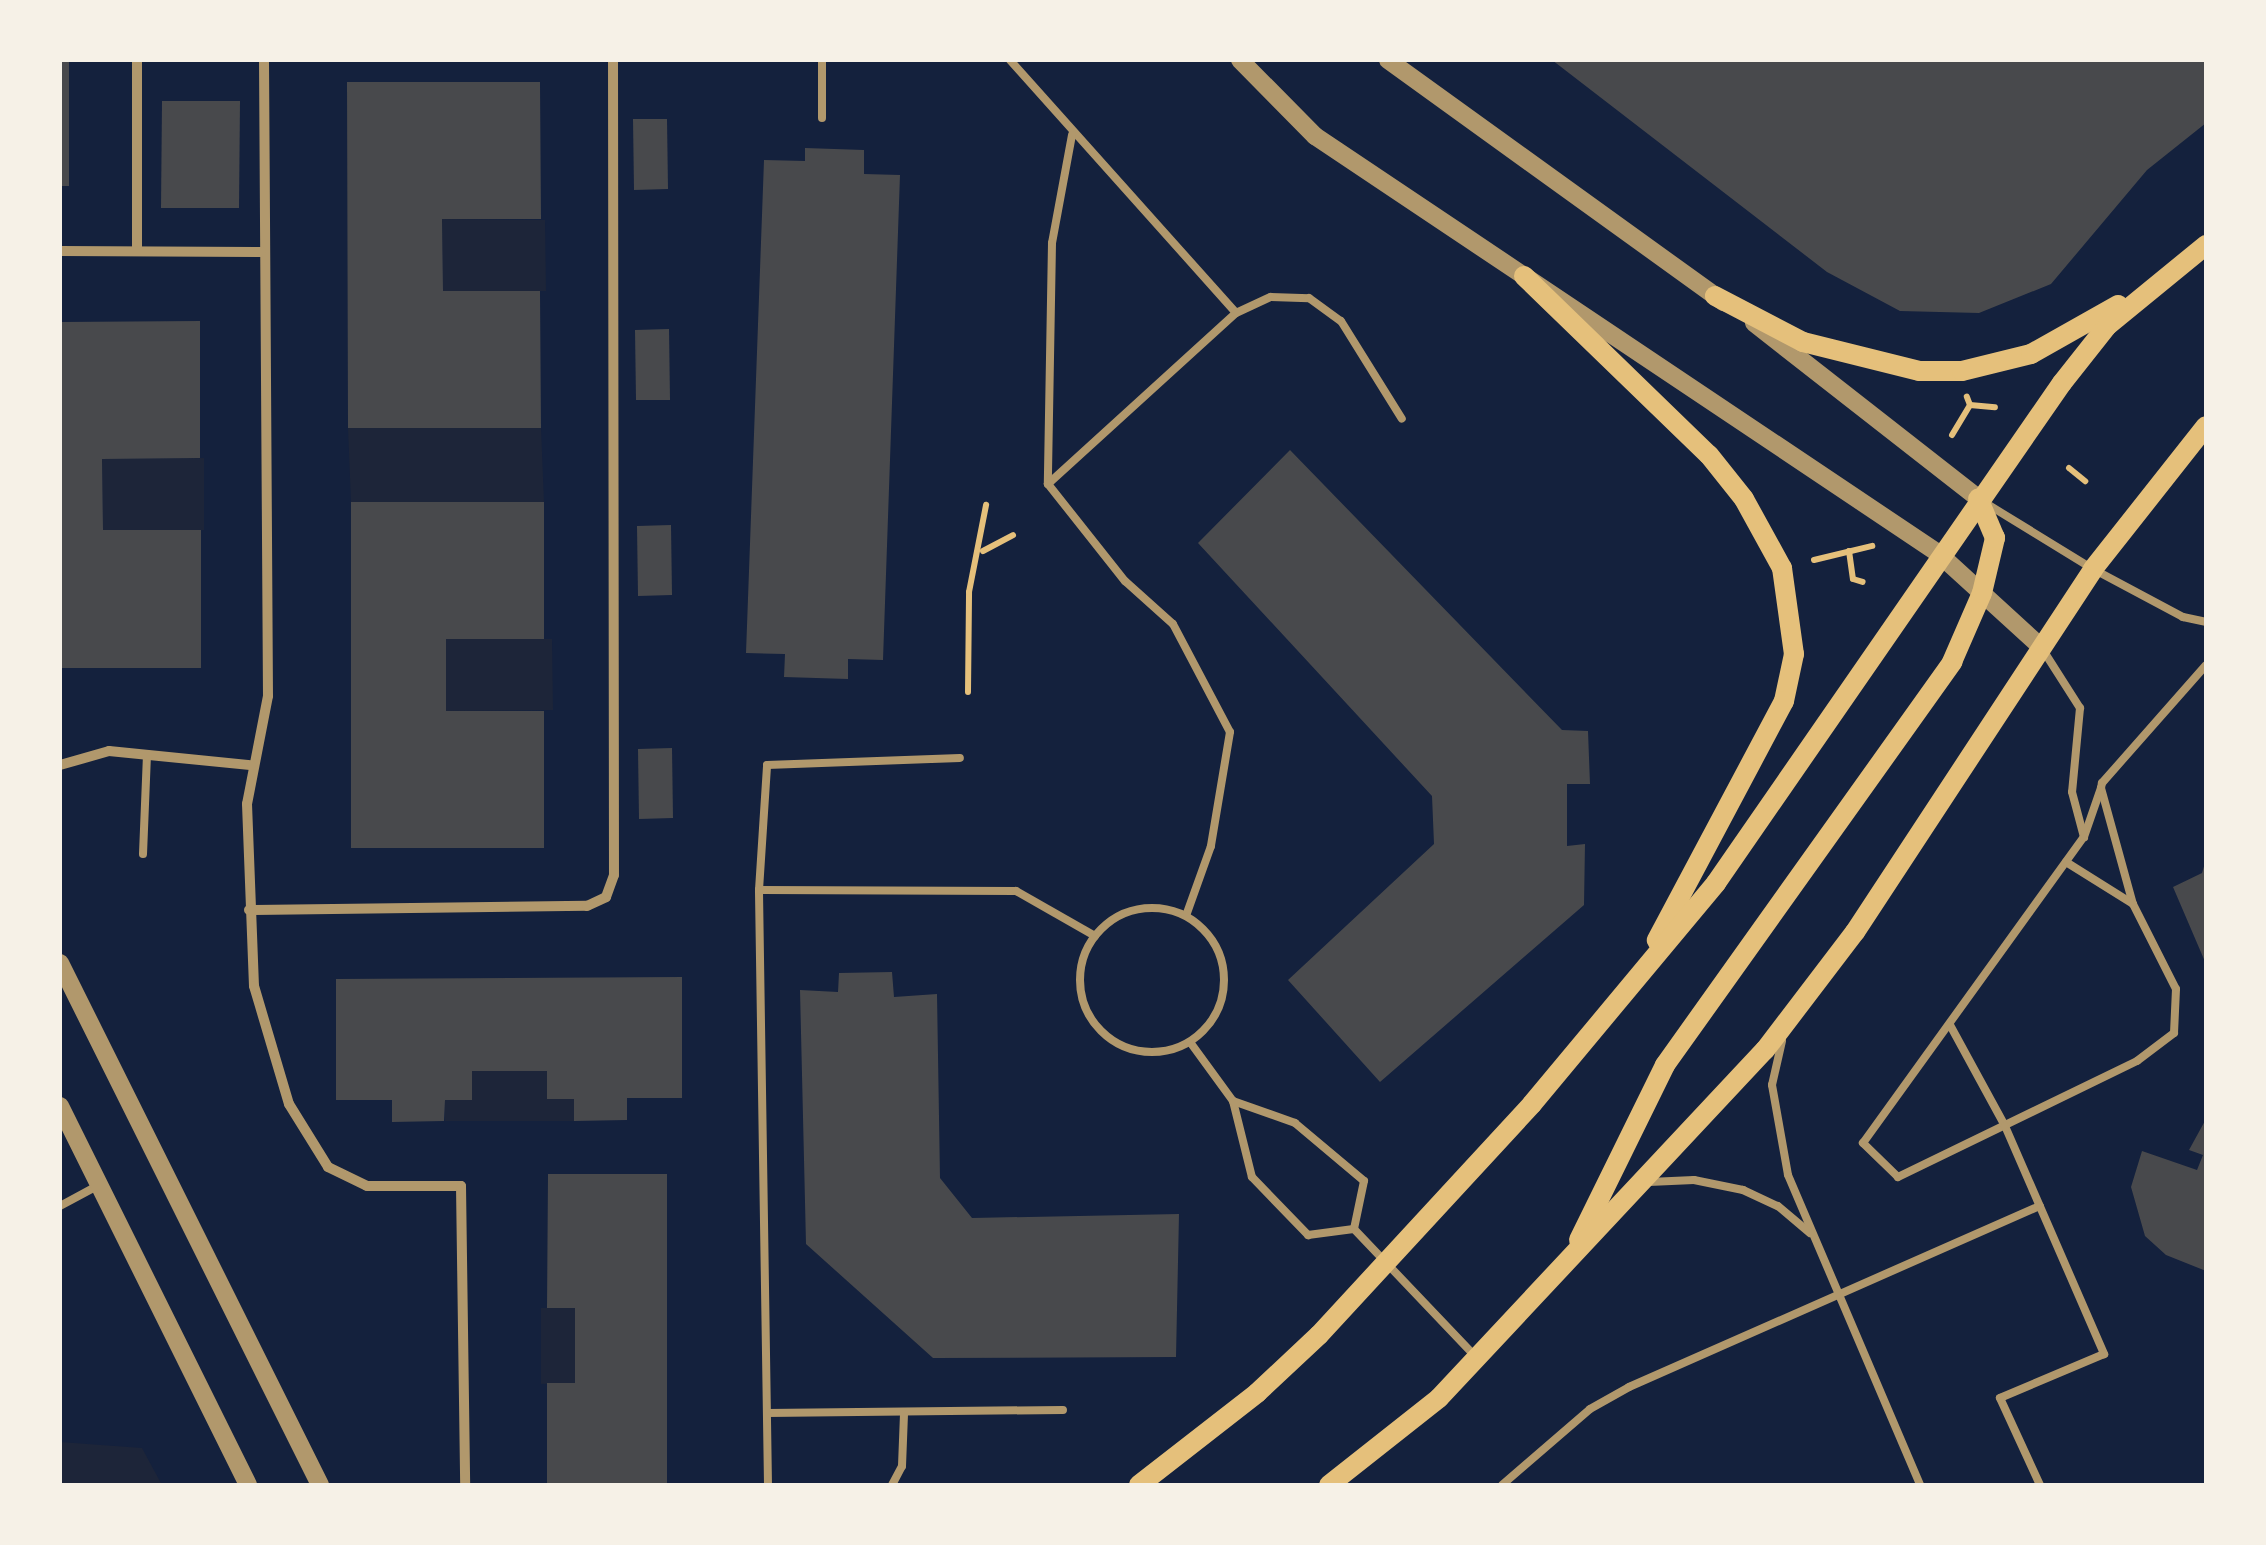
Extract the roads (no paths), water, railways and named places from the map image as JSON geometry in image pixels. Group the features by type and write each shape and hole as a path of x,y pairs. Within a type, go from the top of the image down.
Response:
{"main road":[{"path":"1715,296 1845,357 1881,366 1962,371 2032,354 2154,283 2206,245"},
{"path":"1524,276 1708,455 1770,540 1787,596 1794,654 1784,701 1626,994"},
{"path":"1139,1485 1258,1394 1386,1264 1626,994 1716,882 1978,498 2096,340 2154,283"},
{"path":"1329,1485 1439,1398 1644,1183 1808,994 2093,569 2206,426"},
{"path":"1570,1260 1665,1065 1952,662 1982,593 1995,538 1978,498"}],"street":[{"path":"137,60 137,251"},
{"path":"264,60 261,252 268,696 250,764 249,910 254,986 268,1040 314,1152 353,1184 462,1186 465,1485"},
{"path":"249,910 587,906 606,897 614,874 613,60"},
{"path":"1240,60 1315,136 1938,553 2040,647"},
{"path":"1388,60 1715,296 1978,498"},
{"path":"60,251 261,252"},
{"path":"60,765 84,753 147,754 250,764"},
{"path":"60,964 320,1485"},
{"path":"60,1106 248,1485"}],"lane":[{"path":"822,60 822,118"},
{"path":"1010,60 1072,135 1236,313"},
{"path":"1072,135 1052,243 1048,484 1125,581 1173,624 1230,732 1211,846 1186,916"},
{"path":"1048,484 1236,313 1271,297 1309,298 1342,320 1364,350 1402,420"},
{"path":"1978,498 2093,569 2183,617 2206,622"},
{"path":"2040,647 2080,708 2072,792 2084,837"},
{"path":"2100,788 2134,904 2176,989 2174,1034 2136,1062 1898,1177 1863,1143 2084,837 2100,788 2206,665"},
{"path":"143,854 147,754"},
{"path":"768,1485 759,890 767,765 960,758"},
{"path":"2066,862 2134,904"},
{"path":"759,890 969,886 1016,891 1095,936"},
{"path":"1137,909 1186,916 1219,953 1225,978 1222,1002 1190,1042 1142,1052 1098,1029 1080,983 1095,936 1137,909"},
{"path":"1808,994 1779,1046 1772,1086 1788,1175 1835,1295 1920,1485"},
{"path":"1950,1025 2005,1126 2104,1354 2000,1398 2040,1485"},
{"path":"1190,1042 1233,1101 1252,1177 1308,1235 1354,1230"},
{"path":"1233,1101 1295,1123 1364,1181 1354,1230"},
{"path":"1644,1183 1694,1180 1744,1190 1778,1206 1814,1236"},
{"path":"60,1206 99,1186"},
{"path":"1502,1485 1590,1409 1835,1295 2040,1206"},
{"path":"1354,1230 1477,1358"},
{"path":"766,1413 1064,1410"},
{"path":"892,1485 902,1466 904,1414"}]}
